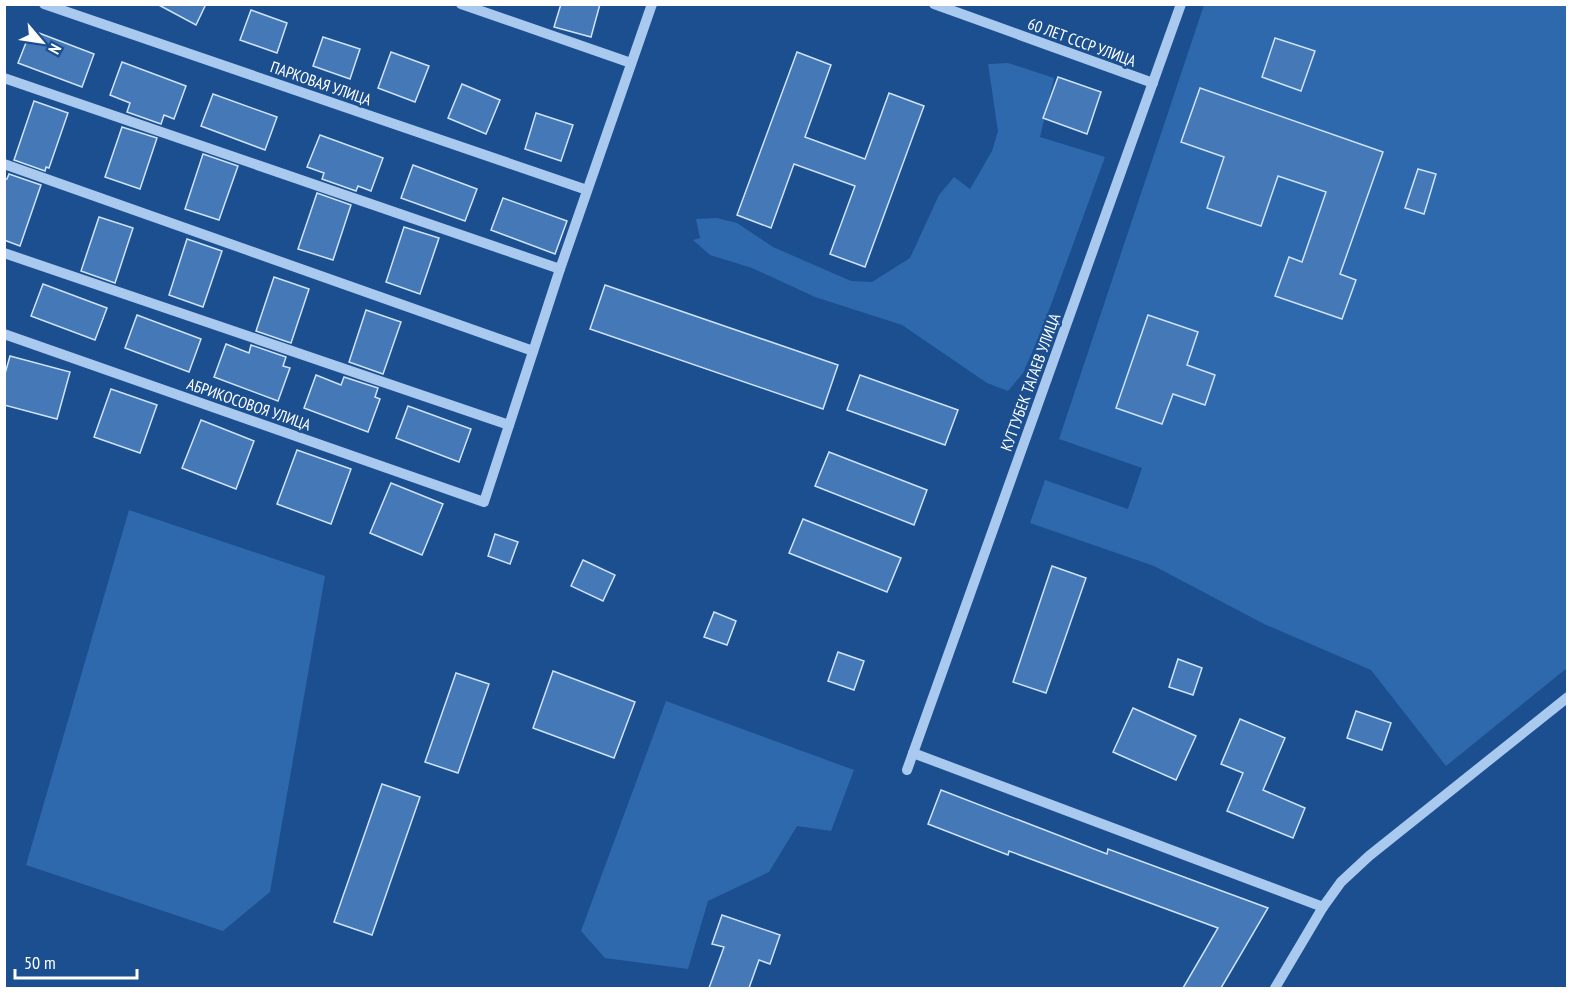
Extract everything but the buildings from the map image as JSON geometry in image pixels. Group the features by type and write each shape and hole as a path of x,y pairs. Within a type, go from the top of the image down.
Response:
{"street":[{"name":"ПАРКОВАЯ УЛИЦА","path":"44,4 587,190"},
{"path":"461,4 631,63"},
{"path":"4,253 509,425 560,268 652,4"},
{"name":"60 ЛЕТ СССР УЛИЦА","path":"934,4 1153,83"},
{"name":"КУТТУБЕК ТАГАЕВ УЛИЦА","path":"907,770 1181,4"},
{"path":"4,78 560,268"},
{"path":"4,164 533,351"},
{"name":"АБРИКОСОВОЯ УЛИЦА","path":"4,334 484,502 509,425"},
{"path":"1275,988 1323,907 1341,882 1369,856 1568,697"},
{"path":"913,753 1323,907"}],"shaded area":[{"path":"1204,5 1567,5 1567,668 1446,766 1371,670 1264,624 1154,566 1030,523 1045,480 1128,509 1142,468 1059,439"},
{"path":"1008,63 1054,78 1040,137 1105,157 1041,332 1023,373 1008,391 987,383 902,325 815,297 752,268 710,255 693,240 700,238 696,219 717,218 737,223 773,247 851,281 872,282 910,258 939,195 954,177 970,189 992,151 998,131 988,64"},
{"path":"129,510 325,576 270,892 223,931 26,865"},
{"path":"666,701 854,770 831,831 797,826 769,872 708,901 688,969 605,958 581,931"}]}
